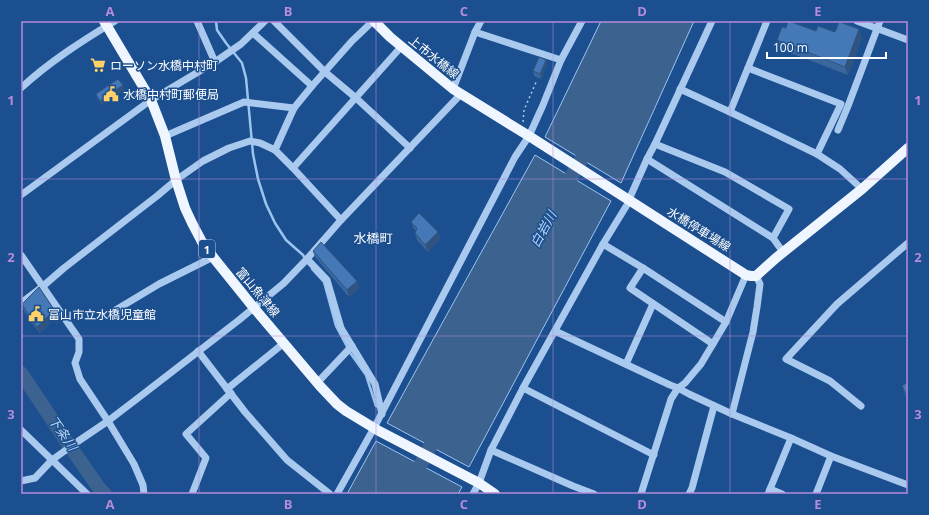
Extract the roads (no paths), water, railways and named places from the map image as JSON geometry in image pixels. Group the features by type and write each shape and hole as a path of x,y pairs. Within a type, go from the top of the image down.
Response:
{"main road":[{"name":"上市水橋線","path":"374,21 401,47 457,92"},
{"name":"富山魚津線","path":"109,23 150,100 165,136 185,208 202,242 213,258 317,383 337,404 377,430 475,481 495,494"},
{"name":"水橋停車場線","path":"457,92 751,276"},
{"path":"751,276 862,189 908,148"}],"street":[{"path":"197,21 215,62"},
{"path":"21,195 150,100 215,62 241,44 266,21"},
{"path":"274,21 325,72 356,98 410,148"},
{"path":"275,150 294,108 352,41 374,21"},
{"path":"337,494 377,430 382,414 514,156 528,136 543,105 561,60 582,21"},
{"path":"473,494 475,481 523,388 603,244 626,198 630,195 712,21"},
{"path":"730,112 767,21"},
{"path":"857,21 908,40"},
{"path":"817,154 845,105 880,21"},
{"path":"21,481 35,478 52,460 108,421 284,283 341,220 410,148 457,92 462,70 479,22"},
{"path":"21,88 65,53 109,23"},
{"path":"475,32 561,60"},
{"path":"253,33 312,86"},
{"path":"293,168 401,47"},
{"path":"748,68 845,105"},
{"path":"680,89 817,154 840,169 862,189"},
{"path":"165,136 244,102 294,108"},
{"path":"838,130 845,105"},
{"path":"21,303 176,180 203,161 229,148 250,141 260,143 275,150 341,220"},
{"path":"655,144 725,172 789,209 773,238"},
{"path":"647,158 773,238 783,252"},
{"path":"861,406 830,381 786,359 837,304 908,243"},
{"path":"603,244 726,322"},
{"path":"21,255 79,339 79,352 75,363 80,379 134,464 143,485 144,494"},
{"path":"114,311 159,284 213,258"},
{"path":"307,259 327,280 341,328 375,384 382,414"},
{"path":"643,268 630,288 713,344"},
{"path":"641,494 671,399 678,388 685,383 701,364 751,276 760,284 753,332 732,414"},
{"path":"626,364 653,304"},
{"path":"555,331 732,414 831,456 908,485"},
{"path":"192,494 206,458 186,434 229,391 284,343"},
{"path":"317,383 352,346"},
{"path":"198,351 245,412 287,460 330,494"},
{"path":"523,388 654,455"},
{"path":"689,494 692,488 714,406"},
{"path":"21,430 87,494"},
{"path":"782,494 769,492 791,438"},
{"path":"491,450 594,494"},
{"path":"816,494 831,456"}],"water":[{"path":"601,21 694,21 621,183 545,137"},
{"path":"535,155 611,201 469,467 387,423"},
{"path":"376,441 462,487 458,494 347,494"}],"waterway":[{"path":"216,21 217,30 242,63 246,78 253,154 258,179 266,204 275,223 286,240 303,255 306,260"},
{"name":"白岩川","path":"562,193 590,144"},
{"path":"312,269 324,282 336,326 351,354 366,375 376,406 379,407"},
{"name":"下条川","path":"21,373 99,488 105,494"},
{"path":"405,494 439,430"}],"place":[{"name":"ローソン水橋中村町","path":"98,65"},
{"name":"水橋中村町郵便局","path":"111,94"},
{"name":"富山市立水橋児童館","path":"36,314"}],"district":[{"name":"水橋町","path":"373,238"}]}
